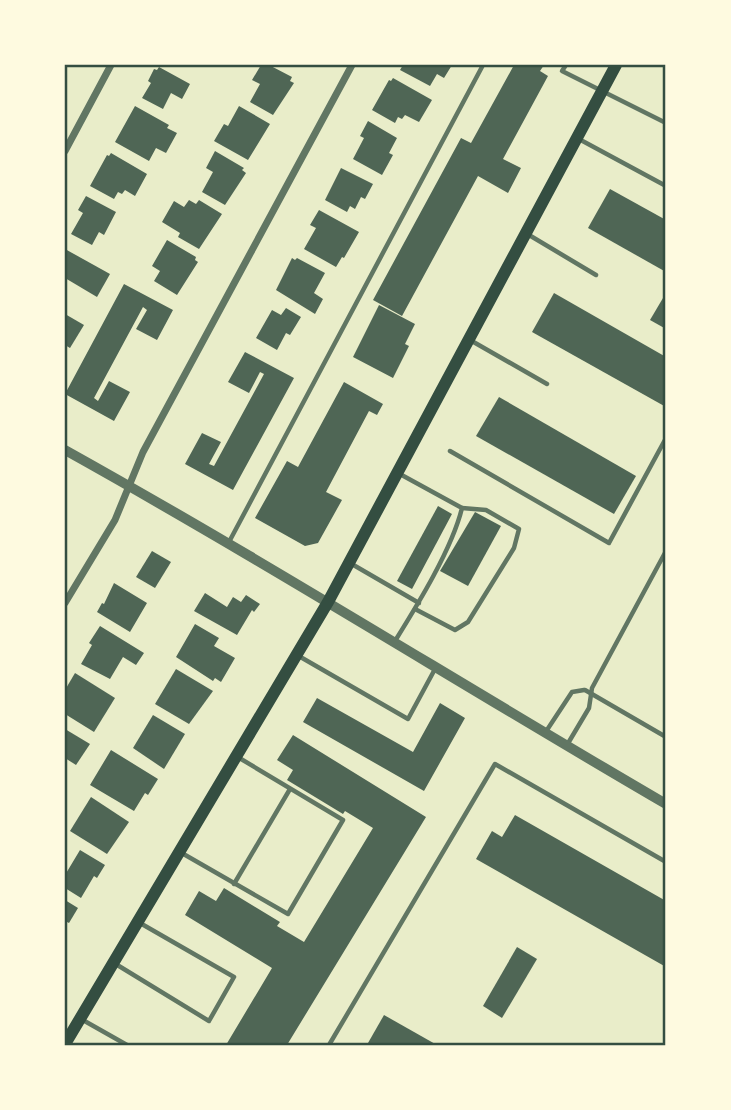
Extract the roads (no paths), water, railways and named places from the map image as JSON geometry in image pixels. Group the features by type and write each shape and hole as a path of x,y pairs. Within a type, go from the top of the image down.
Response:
{"main road":[{"path":"65,1044 328,602 616,65"}],"street":[{"path":"65,151 111,65"},
{"path":"65,603 115,520 143,452 352,65"},
{"path":"65,450 228,543 666,804"}],"lane":[{"path":"228,543 483,65"},
{"path":"566,65 562,71 666,123"},
{"path":"577,137 666,187"},
{"path":"525,232 596,275"},
{"path":"469,340 547,384"},
{"path":"450,451 609,543 666,438"},
{"path":"398,473 462,508 486,510 519,529 514,548 468,622 455,630 415,609"},
{"path":"394,643 419,603 458,524 462,508"},
{"path":"566,746 589,708 592,691 666,551"},
{"path":"349,562 419,603"},
{"path":"296,655 408,719 436,668"},
{"path":"545,734 572,692 584,690 592,691 666,737"},
{"path":"179,852 288,914 343,820 236,756"},
{"path":"329,1045 495,764 666,862"},
{"path":"234,884 290,789"},
{"path":"113,963 209,1021 234,977 137,922"},
{"path":"80,1019 127,1045"}]}
